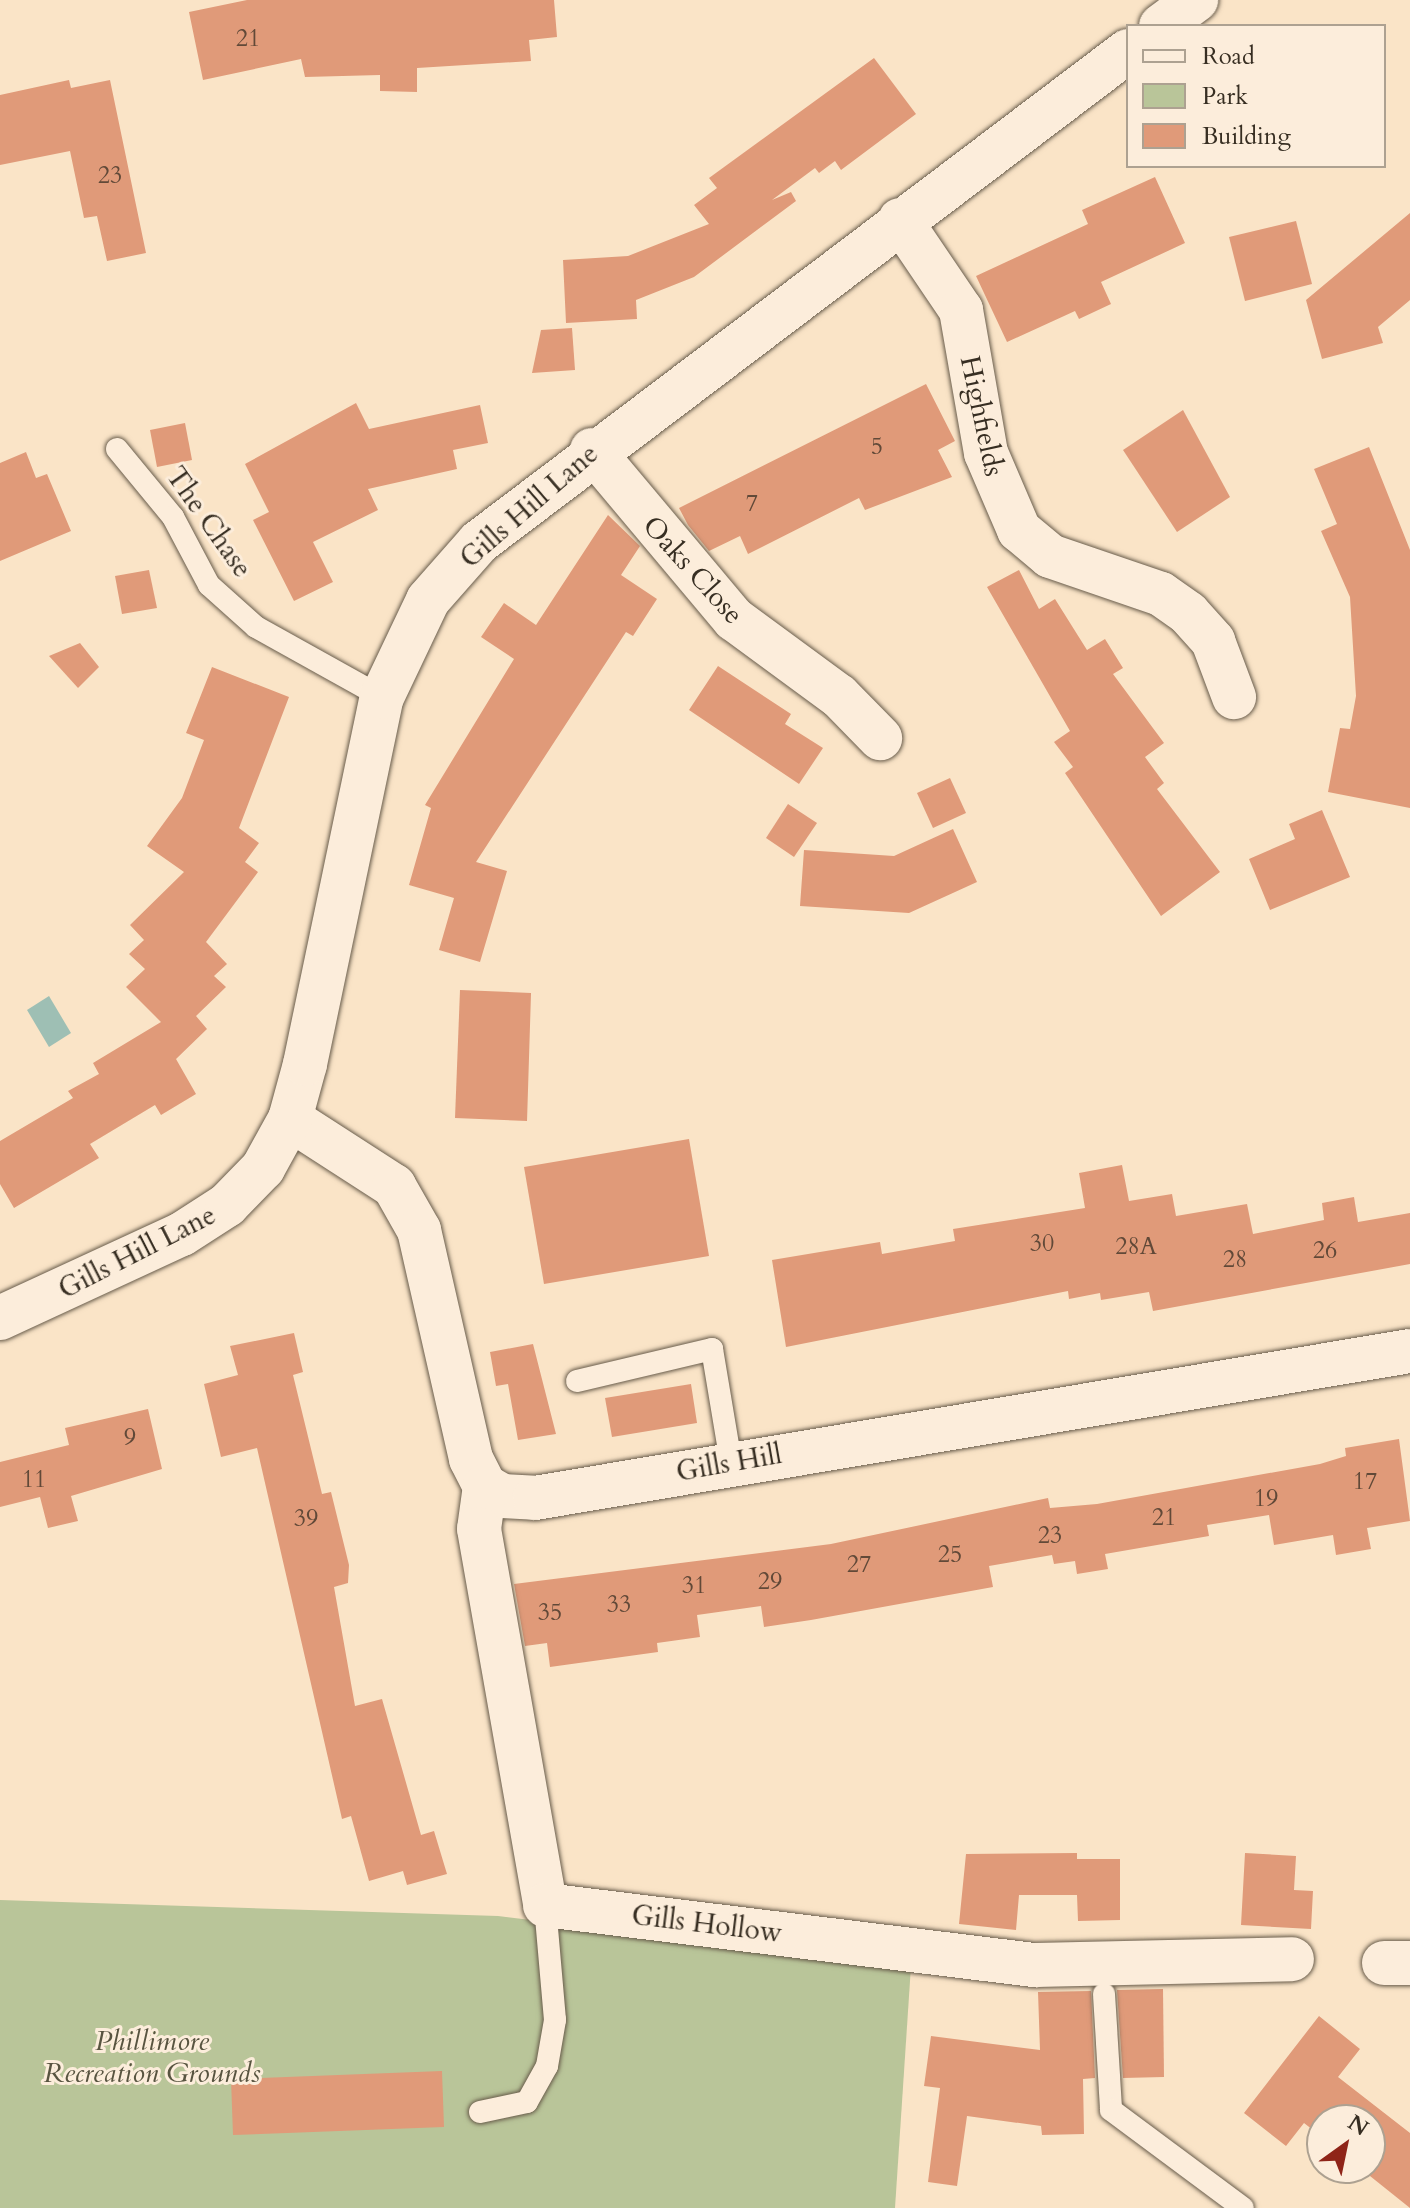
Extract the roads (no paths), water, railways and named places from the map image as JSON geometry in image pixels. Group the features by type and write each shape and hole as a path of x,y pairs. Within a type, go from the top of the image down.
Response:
{"street":[{"name":"Gills Hill Lane","path":"0,1318 227,1205 263,1168 290,1119 382,697 428,600 479,542 592,450 1126,52"},
{"name":"Highfields","path":"900,220 961,310 986,453 1019,530 1050,556 1161,594 1188,613 1213,641 1234,697"},
{"name":"Oaks Close","path":"592,450 734,619 839,696 880,738"},
{"path":"290,1119 394,1186 419,1230 471,1459 485,1486 479,1529 545,1905"},
{"name":"Gills Hill","path":"485,1486 502,1496 535,1498 731,1462 1410,1351"},
{"name":"Gills Hollow","path":"545,1905 1035,1965 1292,1959"}],"lane":[{"name":"The Chase","path":"117,449 173,517 209,585 256,627 382,697"},
{"path":"577,1381 712,1349 731,1462"},
{"path":"480,2112 527,2102 547,2066 555,2020 545,1905"},
{"path":"1104,1994 1111,2110 1243,2208"}],"water":[{"path":"49,996 71,1033 49,1047 27,1010"}],"park label":[{"name":"Phillimore Recreation Grounds","path":"152,2057"}]}
